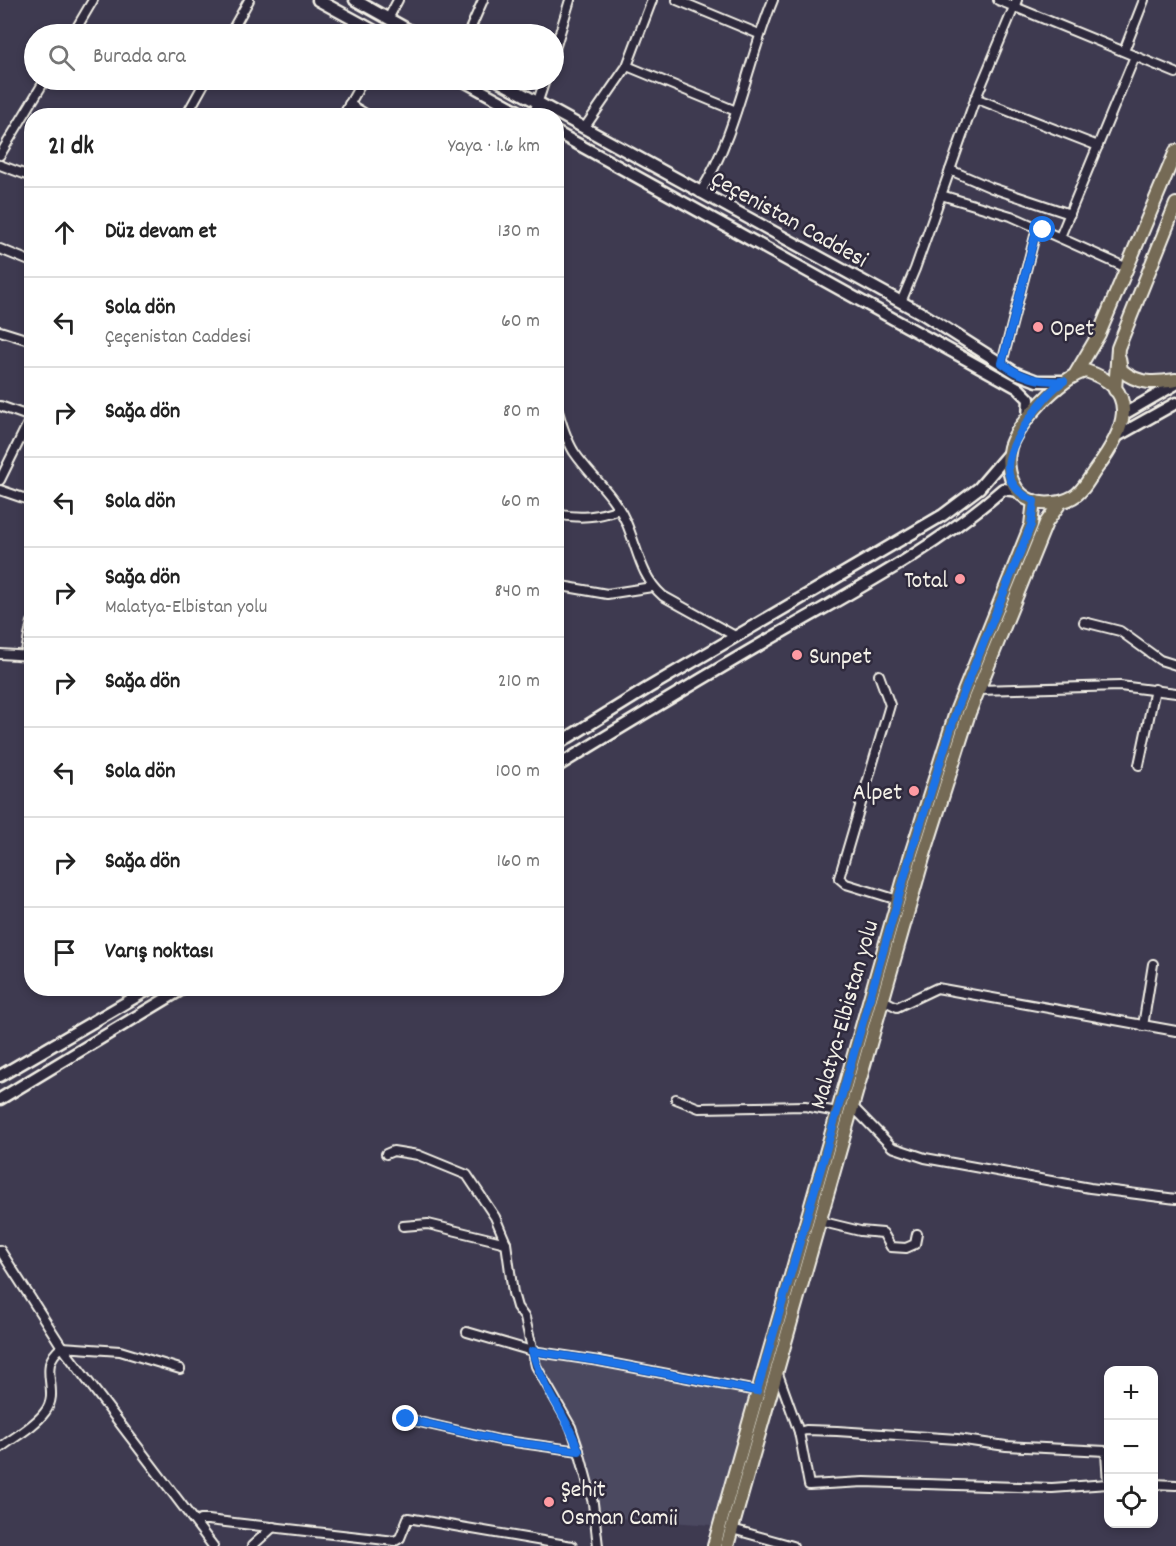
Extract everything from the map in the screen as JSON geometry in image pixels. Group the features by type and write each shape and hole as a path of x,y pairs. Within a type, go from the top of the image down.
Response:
{"main road":[{"path":"318,0 362,24"},
{"path":"355,0 397,24"},
{"path":"480,90 513,108"},
{"name":"Çeçenistan Caddesi","path":"516,90 550,108"},
{"name":"Çeçenistan Caddesi","path":"564,116 700,193 901,302 1016,373 1037,381 1064,381"},
{"name":"Çeçenistan Caddesi","path":"564,136 1018,388 1029,399 1028,420"},
{"path":"1076,374 1099,334 1176,151"},
{"path":"1115,390 1118,348 1176,204"},
{"path":"1118,348 1121,370 1130,378 1151,384 1176,380"},
{"path":"1086,371 1096,375 1115,390 1121,397 1124,414 1119,435 1076,495 1060,503 1034,501 1022,495 1008,468 1011,444 1043,400 1064,381 1086,371"},
{"path":"1124,414 1176,384"},
{"path":"1119,435 1176,403"},
{"path":"564,740 735,636 943,515 979,488 1009,453"},
{"path":"564,762 710,674 906,561 966,522 1003,489 1019,491"},
{"name":"Malatya-Elbistan yolu","path":"714,1546 898,900 957,709 1031,525 1034,501"},
{"name":"Malatya-Elbistan yolu","path":"727,1546 923,858 978,690 1046,523 1060,503"},
{"path":"0,1076 137,996"},
{"path":"0,1099 171,996"}],"street":[{"path":"79,24 93,0"},
{"path":"236,24 249,0"},
{"path":"388,19 398,0"},
{"path":"472,24 483,0"},
{"path":"563,24 570,0"},
{"path":"585,127 627,66 636,48 652,0"},
{"path":"677,0 759,34"},
{"path":"700,193 713,172 736,111 759,34 773,0"},
{"path":"998,0 1016,4 1176,74"},
{"path":"1124,51 1144,0"},
{"path":"901,302 975,98 1016,4"},
{"path":"1060,237 1135,56"},
{"path":"627,66 736,111"},
{"path":"28,108 39,90"},
{"path":"190,108 200,90"},
{"path":"347,108 357,90"},
{"path":"535,108 541,90"},
{"path":"975,98 1098,146"},
{"path":"349,104 356,108"},
{"path":"0,155 24,115"},
{"path":"0,165 24,174"},
{"path":"950,170 992,188 1070,214"},
{"path":"941,195 1011,216 1127,268"},
{"path":"1002,363 1037,228"},
{"path":"0,249 24,259"},
{"path":"0,331 24,338"},
{"path":"0,406 24,414"},
{"path":"564,425 573,449 614,498 642,569 652,587 663,596 735,636"},
{"path":"0,480 24,430"},
{"path":"0,490 24,498"},
{"path":"564,516 575,518 598,516 619,509"},
{"path":"564,586 607,594 652,587"},
{"path":"1084,622 1120,632 1160,660 1176,665"},
{"path":"0,654 24,656"},
{"path":"879,675 890,705 839,878 846,884 898,900"},
{"path":"978,690 1112,686 1176,693"},
{"path":"1139,765 1155,689"},
{"path":"1143,1026 1152,964"},
{"path":"883,1000 897,1007 937,988 1176,1031"},
{"path":"676,1100 699,1108 805,1106 837,1112"},
{"path":"852,1106 892,1147 924,1158 1090,1188 1176,1198"},
{"path":"386,1154 393,1151 418,1155 467,1175 495,1217 506,1243 513,1293 517,1307 525,1318 536,1366 571,1427 579,1451 593,1503 598,1546"},
{"path":"819,1221 860,1231 884,1233 891,1247 906,1248 915,1244 917,1234"},
{"path":"403,1226 428,1224 506,1243"},
{"path":"0,1250 62,1347 198,1523 213,1546"},
{"path":"466,1332 532,1351 599,1361 757,1391"},
{"path":"0,1448 46,1412 51,1401 48,1367 53,1354 62,1347 120,1351 180,1369"},
{"path":"777,1370 799,1432 809,1485 864,1482 1052,1488 1104,1484"},
{"path":"406,1419 499,1440 579,1451"},
{"path":"799,1432 837,1431 957,1439 1006,1446 1106,1451 1107,1474"},
{"path":"1158,1484 1176,1485"},
{"path":"198,1523 200,1520 208,1520 249,1527 273,1527 395,1541 400,1538 408,1518 572,1546"},
{"path":"252,1546 273,1527"},
{"path":"732,1529 793,1546"}],"shaded area":[{"path":"543,1357 646,1374 748,1396 751,1403 712,1525 601,1517 585,1453 568,1411 539,1365"}],"place":[{"name":"Opet","path":"1038,327"},
{"name":"Total","path":"960,579"},
{"name":"Sunpet","path":"797,655"},
{"name":"Alpet","path":"914,791"},
{"name":"Şehit Osman Camii","path":"549,1502"}],"route":[{"path":"406,1419 499,1440 579,1451 571,1427 536,1366 532,1351 599,1361 757,1391 911,854 957,709 1031,525 1034,501 1022,495 1008,468 1011,444 1043,400 1064,381 1037,381 1016,373 1002,363 1037,228 1043,230"}]}
